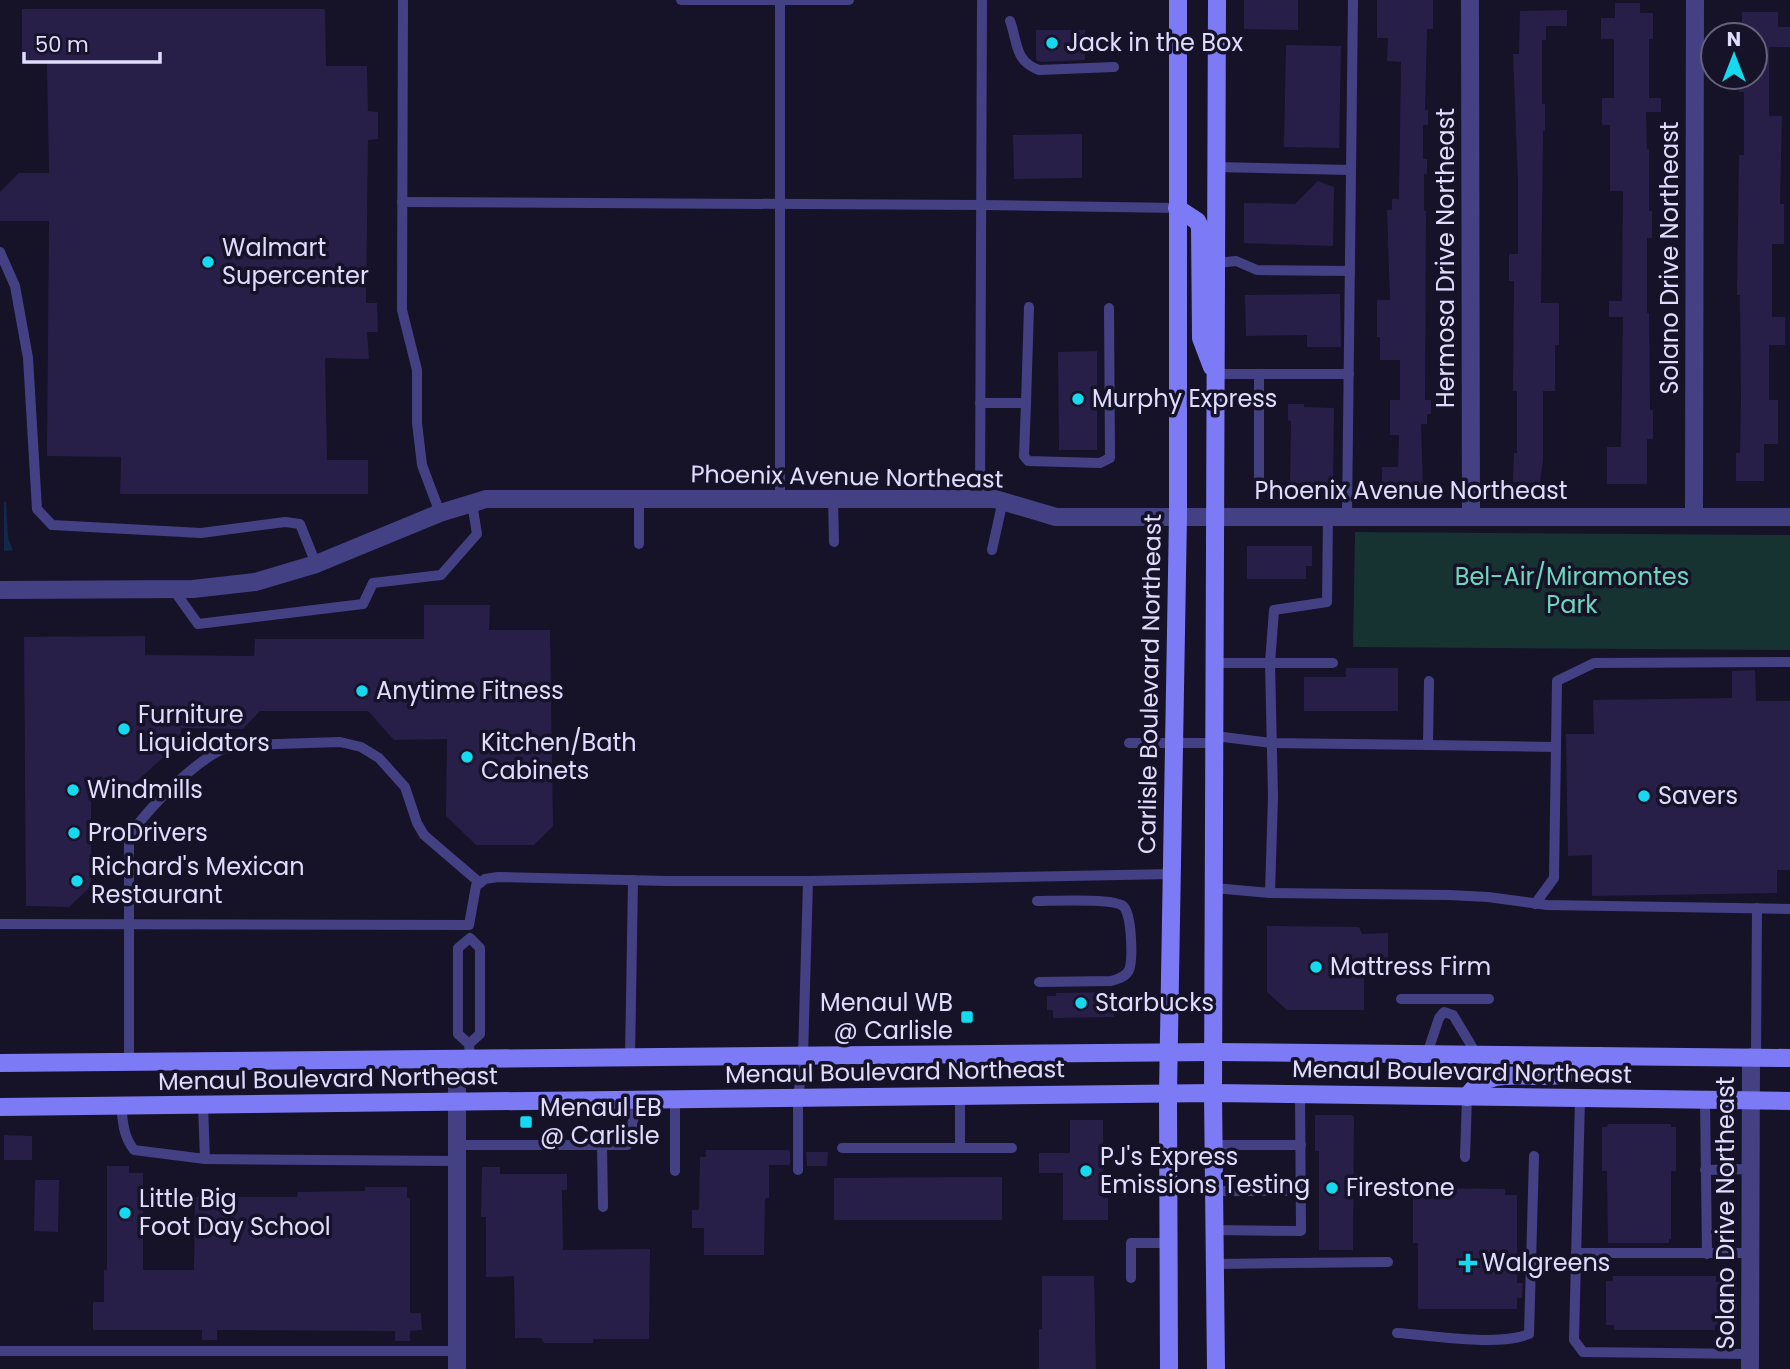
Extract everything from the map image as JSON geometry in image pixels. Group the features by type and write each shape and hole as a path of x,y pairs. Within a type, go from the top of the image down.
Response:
{"main road":[{"name":"Carlisle Boulevard Northeast","path":"1169,1369 1168,1093 1178,516 1178,0"},
{"path":"1216,1369 1213,1052 1217,0"},
{"path":"1177,208 1197,220 1200,227 1201,338 1207,358 1216,373"},
{"name":"Menaul Boulevard Northeast","path":"0,1063 465,1054 630,1058 1170,1052 1790,1058"},
{"path":"1467,1097 1473,1087 1484,1079 1563,1075 1583,1068 1599,1056"},
{"name":"Menaul Boulevard Northeast","path":"0,1107 1168,1093 1790,1101"}],"street":[{"name":"Hermosa Drive Northeast","path":"1470,0 1471,516"},
{"name":"Solano Drive Northeast","path":"1693,516 1695,0"},
{"name":"Phoenix Avenue Northeast","path":"0,590 193,590 255,582 316,564 440,513 486,499 980,499 1003,500 1056,516 1790,517"},
{"path":"457,1360 456,1102 465,1054"},
{"name":"Solano Drive Northeast","path":"1750,1361 1750,1101 1753,1058"}],"lane":[{"path":"403,0 402,310 417,370 417,423 422,465 440,513"},
{"path":"681,0 849,0"},
{"path":"780,0 780,499"},
{"path":"980,499 982,0"},
{"path":"1347,515 1353,0"},
{"path":"1010,21 1020,59 1030,67 1039,70 1114,67"},
{"path":"1216,167 1351,170"},
{"path":"402,202 1177,208"},
{"path":"0,251 15,286 28,358 37,509 52,525 201,533 285,522 300,524 316,564"},
{"path":"1216,263 1236,261 1257,270 1350,271"},
{"path":"1030,307 1024,456 1028,461 1100,463 1110,458 1109,308"},
{"path":"1216,373 1349,374"},
{"path":"1259,373 1259,479"},
{"path":"980,403 1026,403"},
{"path":"639,499 639,544"},
{"path":"833,499 834,542"},
{"path":"992,550 1003,500"},
{"path":"173,590 198,624 363,604 373,583 440,575 477,534 472,503"},
{"path":"1270,893 1273,797 1270,663 1274,610 1327,602 1328,515"},
{"path":"1535,904 1554,878 1557,681 1594,663 1790,662"},
{"path":"1215,663 1333,663"},
{"path":"1429,681 1429,746"},
{"path":"1129,743 1214,740 1556,747"},
{"path":"129,1062 129,837 139,821 192,770 216,752 233,746 341,742 361,747 379,758 405,787 424,835 480,883"},
{"path":"465,1054 480,1034 480,948 470,938 469,925 476,886 485,879 808,881 1172,874"},
{"path":"630,1058 633,880"},
{"path":"798,1170 798,1098 803,1057 808,881"},
{"path":"1214,888 1270,893 1449,895 1535,904 1790,909"},
{"path":"1037,901 1112,901 1124,906 1129,914 1131,934 1129,970 1122,978 1111,981 1039,982"},
{"path":"1753,1058 1757,908"},
{"path":"0,924 469,925"},
{"path":"465,1054 458,1034 458,948 470,938"},
{"path":"1401,999 1489,999"},
{"path":"1448,999 1448,1013"},
{"path":"1427,1054 1439,1018 1444,1012 1453,1015 1477,1055"},
{"path":"1214,1230 1301,1231 1300,1094"},
{"path":"960,1096 960,1148"},
{"path":"1465,1157 1467,1097"},
{"path":"1580,1098 1574,1340 1583,1352 1750,1361"},
{"path":"121,1105 124,1131 134,1150 205,1159 456,1153 627,1145 634,1117 633,1100"},
{"path":"675,1100 675,1171"},
{"path":"1705,1101 1707,1254"},
{"path":"203,1105 205,1159"},
{"path":"602,1145 603,1207"},
{"path":"1213,1145 1300,1145"},
{"path":"842,1148 1012,1148"},
{"path":"1396,1332 1517,1339 1529,1334 1534,1156"},
{"path":"1706,1170 1750,1169"},
{"path":"1214,1191 1300,1191"},
{"path":"1131,1278 1131,1243 1169,1243"},
{"path":"1576,1254 1750,1254"},
{"path":"1215,1264 1388,1262"},
{"path":"0,1351 457,1360"}],"green space":[{"name":"Bel-Air/Miramontes Park","path":"1355,532 1790,535 1790,650 1353,647"}],"water":[{"path":"4,502 8,538 13,550 4,551"}],"building":[{"path":"1244,0 1298,0 1298,30 1244,29"},
{"path":"1377,0 1433,0 1433,29 1427,29 1425,110 1428,110 1428,125 1423,125 1423,159 1427,159 1427,174 1424,174 1425,400 1431,400 1431,414 1427,414 1427,424 1421,424 1423,488 1382,487 1382,467 1398,467 1399,435 1390,435 1390,400 1400,400 1400,360 1380,360 1377,300 1390,300 1387,210 1392,210 1392,199 1399,199 1401,62 1387,61 1388,38 1377,38"},
{"path":"1615,3 1640,3 1640,13 1653,13 1653,39 1649,39 1649,98 1661,98 1661,112 1646,112 1649,211 1652,211 1652,238 1647,238 1647,313 1650,410 1653,410 1653,439 1647,439 1647,484 1607,484 1607,447 1621,447 1623,317 1609,317 1609,301 1622,301 1623,191 1610,191 1610,125 1602,125 1602,98 1614,98 1614,39 1601,39 1601,18 1615,18"},
{"name":"Walmart Supercenter","path":"22,9 325,9 326,66 367,66 368,111 378,112 378,139 368,140 366,303 377,303 378,332 367,332 369,359 325,358 327,460 368,460 368,494 120,494 121,457 47,456 49,221 0,221 0,192 19,173 49,173 47,61 22,60"},
{"path":"1567,10 1567,26 1546,26 1546,40 1542,40 1542,104 1545,104 1545,131 1541,303 1559,303 1555,391 1543,391 1543,459 1540,483 1513,482 1514,453 1517,453 1517,391 1513,391 1514,281 1509,281 1509,254 1518,254 1518,181 1513,54 1519,54 1520,11"},
{"path":"1742,12 1778,12 1778,27 1790,27 1790,47 1769,47 1769,21 1742,21"},
{"path":"1036,30 1085,30 1085,60 1036,60"},
{"path":"1286,45 1341,46 1339,148 1284,147"},
{"path":"1769,91 1769,116 1782,116 1780,204 1784,204 1784,244 1772,244 1772,317 1785,317 1785,345 1769,345 1769,400 1778,400 1778,444 1764,444 1764,481 1736,481 1736,453 1740,453 1741,400 1740,295 1737,295 1739,155 1744,155 1744,92 1739,92"},
{"path":"1082,134 1082,178 1014,179 1013,135"},
{"path":"1318,181 1334,187 1333,246 1244,243 1244,203 1295,204"},
{"path":"1340,294 1341,347 1307,347 1307,335 1246,336 1245,295"},
{"path":"1097,351 1097,450 1059,450 1058,352"},
{"path":"1288,404 1334,408 1333,484 1290,483 1291,421 1288,420"},
{"path":"1247,546 1312,546 1312,566 1306,566 1306,579 1247,579"},
{"path":"424,605 490,605 489,630 550,630 553,826 534,845 476,845 446,816 447,739 394,740 368,711 260,711 243,729 181,728 181,741 135,783 91,782 91,886 69,907 26,906 24,637 145,636 145,655 254,656 255,639 424,639"},
{"path":"1346,668 1398,668 1398,711 1304,711 1304,677 1346,677"},
{"path":"1755,670 1756,701 1790,701 1790,870 1777,870 1777,893 1592,896 1592,855 1568,856 1566,734 1594,734 1593,700 1732,698 1732,671"},
{"path":"1267,926 1359,927 1362,934 1388,933 1388,969 1364,969 1364,1010 1287,1010 1267,992"},
{"name":"Starbucks","path":"1114,992 1114,1017 1053,1018 1053,1010 1047,1010 1047,996 1056,996 1056,993"},
{"path":"1315,1115 1354,1117 1353,1250 1319,1250 1319,1151 1315,1151"},
{"path":"1070,1120 1103,1120 1103,1198 1108,1198 1108,1220 1063,1220 1063,1173 1039,1173 1039,1153 1070,1153"},
{"path":"1608,1124 1671,1124 1671,1127 1676,1127 1676,1171 1671,1171 1669,1243 1608,1243 1607,1171 1602,1171 1602,1127 1607,1127"},
{"path":"4,1135 32,1136 32,1160 4,1160"},
{"path":"706,1150 790,1152 790,1165 769,1165 769,1198 765,1198 764,1255 704,1255 704,1228 692,1228 692,1210 699,1210 700,1157 706,1157"},
{"path":"806,1152 828,1152 827,1166 807,1166"},
{"path":"107,1166 129,1166 129,1173 143,1173 143,1270 194,1270 195,1197 297,1197 298,1192 407,1187 407,1198 410,1198 410,1313 421,1313 422,1330 410,1331 410,1341 395,1341 395,1331 217,1330 217,1340 202,1340 202,1330 93,1330 93,1302 104,1302 104,1270 107,1270"},
{"path":"482,1167 500,1167 500,1174 567,1174 567,1190 562,1190 563,1250 650,1249 649,1339 593,1339 593,1343 544,1343 541,1338 515,1338 514,1276 486,1277 486,1217 481,1217"},
{"path":"1002,1177 1002,1220 834,1220 834,1178"},
{"path":"35,1180 59,1180 58,1232 34,1231"},
{"name":"Walgreens","path":"1413,1188 1505,1189 1505,1195 1517,1195 1517,1283 1523,1283 1522,1298 1517,1298 1517,1309 1418,1309 1418,1243 1413,1243"},
{"path":"1042,1276 1094,1276 1096,1369 1039,1369"},
{"path":"1613,1276 1716,1276 1716,1282 1723,1282 1722,1325 1715,1325 1715,1330 1614,1330 1614,1325 1606,1325 1606,1281 1613,1281"}],"place":[{"name":"Jack in the Box","path":"1052,43"},
{"name":"Walmart Supercenter","path":"208,262"},
{"name":"Murphy Express","path":"1078,399"},
{"name":"Anytime Fitness","path":"362,691"},
{"name":"Furniture Liquidators","path":"124,729"},
{"name":"Kitchen/Bath Cabinets","path":"467,757"},
{"name":"Windmills","path":"73,790"},
{"name":"Savers","path":"1644,796"},
{"name":"ProDrivers","path":"74,833"},
{"name":"Richard's Mexican Restaurant","path":"77,881"},
{"name":"Mattress Firm","path":"1316,967"},
{"name":"Starbucks","path":"1081,1003"},
{"name":"Menaul WB @ Carlisle","path":"967,1017"},
{"name":"Menaul EB @ Carlisle","path":"526,1122"},
{"name":"PJ's Express Emissions Testing","path":"1086,1171"},
{"name":"Firestone","path":"1332,1188"},
{"name":"Little Big Foot Day School","path":"125,1213"},
{"name":"Walgreens","path":"1468,1263"}]}
